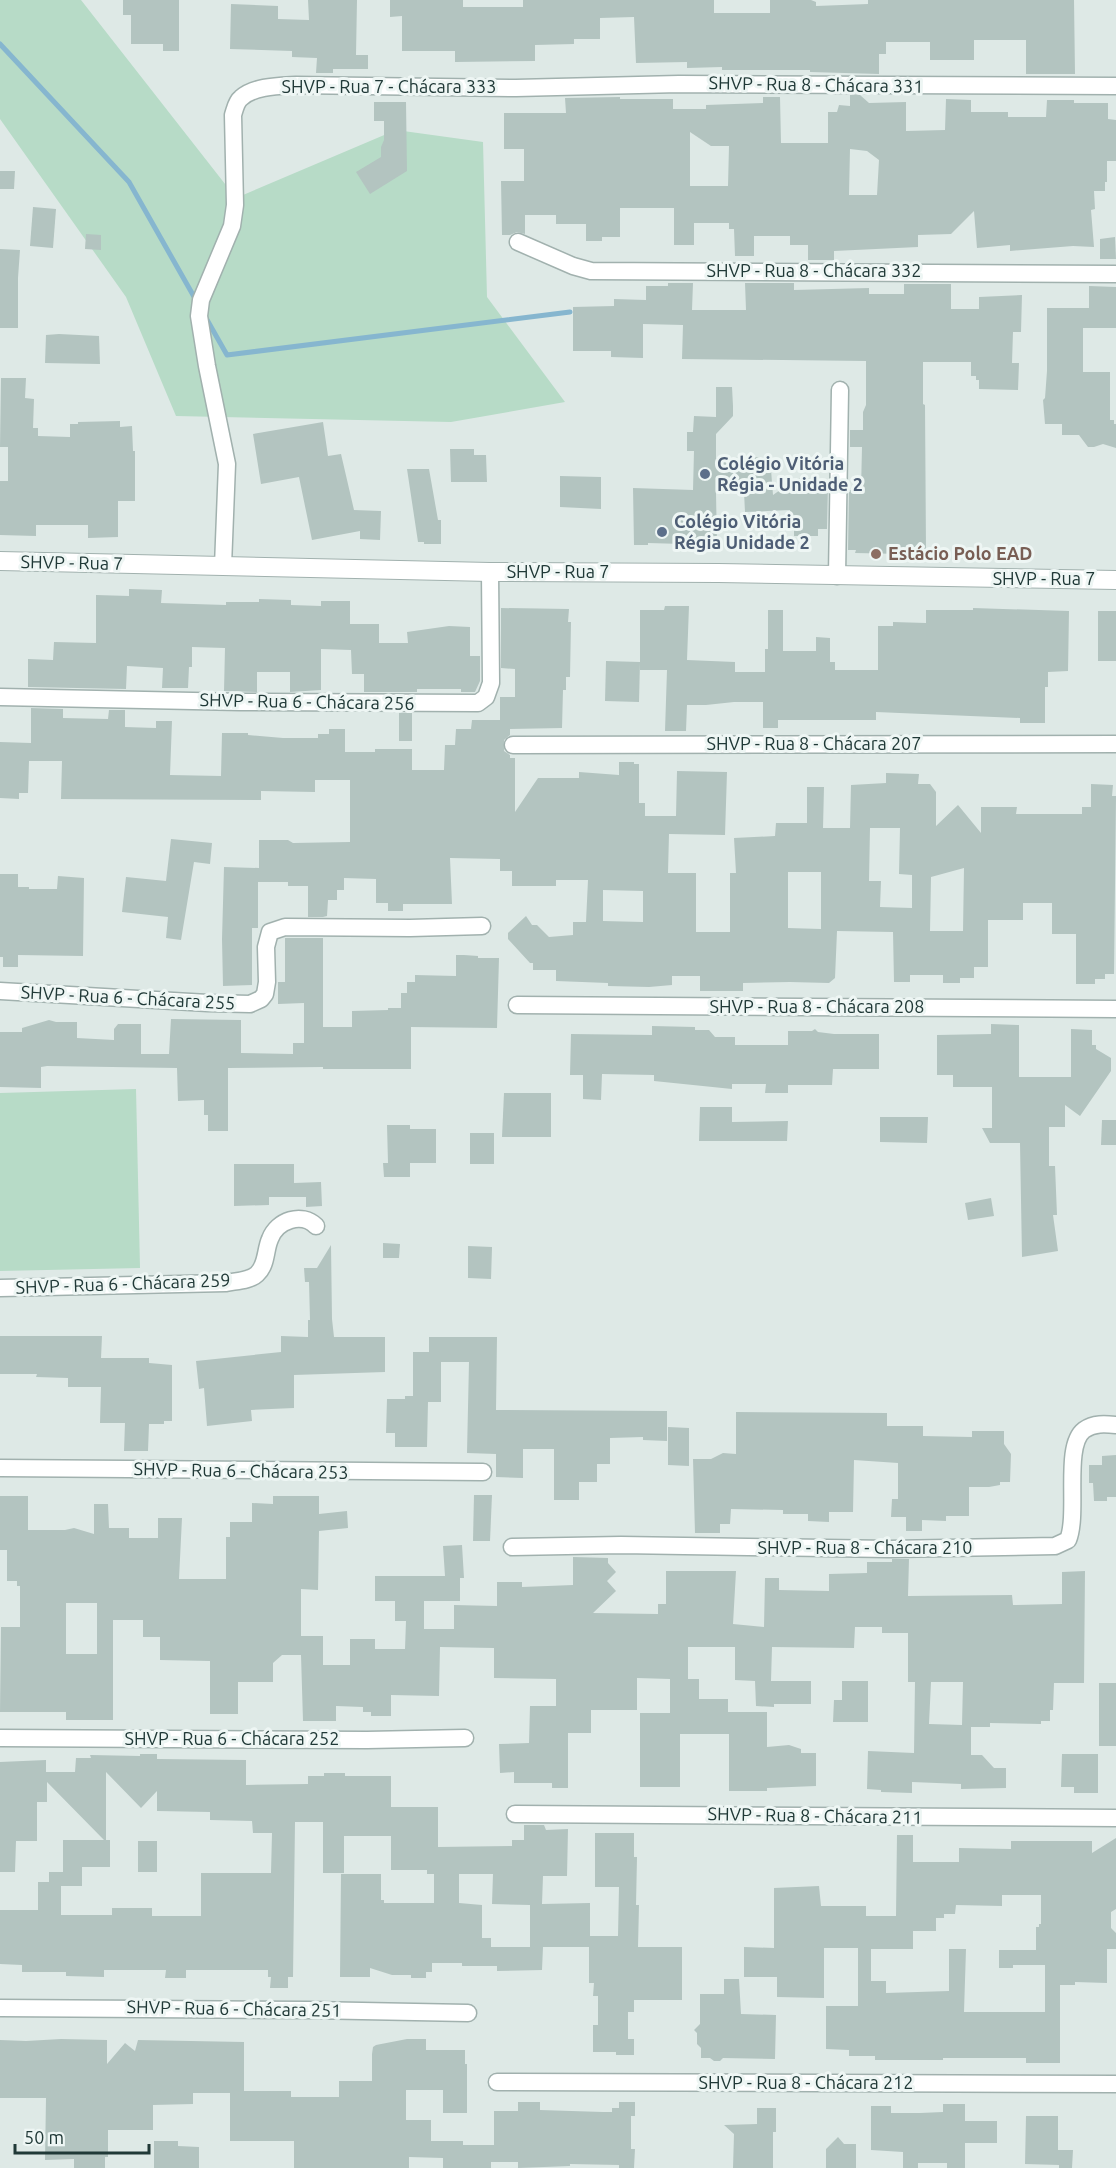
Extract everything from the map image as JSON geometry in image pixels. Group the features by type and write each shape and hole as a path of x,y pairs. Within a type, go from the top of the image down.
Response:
{"street":[{"name":"SHVP - Rua 8 - Chácara 331","path":"516,88 679,84 1116,86"},
{"name":"SHVP - Rua 7 - Chácara 333","path":"223,566 227,464 199,316 201,300 232,226 235,205 233,115 236,105 240,99 258,90 296,85 516,88"},
{"name":"SHVP - Rua 8 - Chácara 332","path":"518,242 573,266 591,271 1116,273"},
{"path":"837,576 840,390"},
{"name":"SHVP - Rua 7","path":"0,561 490,572 650,572 1116,580"},
{"name":"SHVP - Rua 6 - Chácara 256","path":"0,697 478,703 486,697 491,683 490,572"},
{"name":"SHVP - Rua 8 - Chácara 207","path":"513,745 1116,744"},
{"name":"SHVP - Rua 6 - Chácara 255","path":"0,991 208,1004 250,1004 261,999 265,994 266,946 270,932 274,929 285,927 482,926"},
{"name":"SHVP - Rua 8 - Chácara 208","path":"517,1005 1116,1010"},
{"name":"SHVP - Rua 6 - Chácara 259","path":"0,1288 226,1283 248,1279 261,1270 270,1238 286,1222 303,1218 310,1220 316,1226"},
{"name":"SHVP - Rua 8 - Chácara 210","path":"512,1547 621,1545 889,1550 1055,1546 1068,1540 1071,1533 1074,1509 1072,1467 1078,1436 1093,1426 1116,1425"},
{"name":"SHVP - Rua 6 - Chácara 253","path":"0,1468 208,1472 483,1472"},
{"name":"SHVP - Rua 6 - Chácara 252","path":"0,1738 367,1740 465,1738"},
{"name":"SHVP - Rua 8 - Chácara 211","path":"515,1814 1116,1818"},
{"name":"SHVP - Rua 6 - Chácara 251","path":"0,2008 297,2009 468,2013"},
{"name":"SHVP - Rua 8 - Chácara 212","path":"496,2082 1116,2084"}],"green space":[{"path":"0,0 81,0 236,198 396,130 483,142 487,297 565,402 451,422 176,416 126,297 0,119"},
{"path":"136,1089 140,1268 0,1271 0,1093"}],"building":[{"path":"123,0 179,0 179,51 163,51 163,44 131,44 131,15 123,15"},
{"path":"308,0 357,0 356,55 368,55 368,69 333,69 333,73 316,73 317,58 292,57 292,51 230,49 231,4 278,6 278,19 309,20"},
{"path":"390,0 463,0 463,7 523,7 523,0 714,0 714,13 770,13 770,0 811,0 816,2 816,6 868,4 868,0 1074,0 1075,74 1026,74 1026,40 974,40 974,60 930,60 930,42 886,42 886,54 879,54 879,74 810,72 810,70 722,70 722,67 687,68 687,62 636,63 634,17 600,18 600,39 574,39 574,44 535,45 535,61 455,62 455,51 402,51 402,16 390,17"},
{"path":"850,95 860,95 869,103 906,102 906,131 945,130 946,99 971,100 971,112 1008,112 1008,117 1046,117 1047,100 1108,103 1108,119 1116,120 1116,161 1107,161 1105,191 1094,191 1095,209 1091,210 1094,247 1073,246 1010,251 1010,245 977,248 974,211 951,234 918,235 918,247 834,251 834,260 808,260 808,245 790,245 790,236 754,236 754,256 735,256 734,229 729,229 729,223 694,223 694,245 674,245 674,208 620,208 620,237 602,237 602,241 586,241 586,224 556,224 556,215 525,215 525,234 517,232 502,235 501,181 524,181 524,149 504,149 504,113 566,113 565,98 673,99 673,109 706,109 706,105 763,103 763,97 780,97 781,143 828,143 828,112 837,112 839,105 850,106","holes":["690,132 711,146 729,146 728,186 690,186","850,149 867,151 879,160 877,195 849,195"]},
{"path":"374,102 406,102 407,171 370,194 356,172 381,157 384,121 374,121"},
{"path":"0,171 15,171 14,189 0,189"},
{"path":"33,207 56,209 53,248 30,246"},
{"path":"86,234 101,235 101,250 85,249"},
{"path":"1115,237 1116,259 1100,259 1100,239"},
{"path":"0,249 20,250 18,328 0,328"},
{"path":"668,283 693,283 692,310 746,310 745,283 794,283 794,290 869,288 869,294 904,294 904,284 951,284 951,309 979,309 979,297 1022,295 1021,332 1013,332 1012,363 1019,363 1018,390 979,389 979,380 976,380 976,376 971,376 971,362 923,362 926,551 918,551 918,554 903,554 855,553 856,550 848,550 849,490 861,490 862,447 850,447 850,430 863,430 863,412 866,405 866,361 682,359 683,325 643,324 643,358 611,357 611,351 573,351 573,307 614,306 614,299 646,300 646,286 668,286"},
{"path":"1089,286 1116,287 1116,328 1083,328 1083,372 1110,372 1110,420 1114,420 1116,424 1116,448 1103,444 1088,447 1079,435 1062,435 1062,424 1045,424 1043,400 1047,371 1047,308 1089,308"},
{"path":"46,335 99,336 100,364 45,363"},
{"path":"1,378 26,378 25,398 34,399 33,428 38,428 38,436 70,437 70,424 78,424 78,422 120,421 120,427 132,426 133,451 135,451 135,501 118,501 118,537 88,538 88,525 36,525 36,536 0,535 0,481 8,481 8,447 0,447"},
{"path":"716,387 732,387 733,416 716,434 716,458 770,457 773,495 797,478 817,478 817,485 828,485 827,529 818,529 818,536 810,536 806,539 802,536 794,536 794,522 790,522 790,510 745,512 744,492 716,493 717,545 648,543 648,545 634,545 633,488 693,490 694,451 687,451 687,432 693,432 694,416 716,417"},
{"path":"323,422 328,456 341,454 354,510 381,511 380,540 360,539 360,531 312,540 299,477 261,484 253,434"},
{"path":"450,449 474,449 474,455 486,455 487,482 451,482"},
{"path":"407,469 429,469 438,520 441,520 441,544 418,542"},
{"path":"560,476 601,477 601,509 560,507"},
{"path":"129,589 162,590 161,603 226,605 226,602 259,602 259,599 291,600 291,605 321,606 321,601 350,601 350,624 379,624 379,643 408,643 407,632 449,626 470,627 470,656 480,656 480,681 475,692 461,692 461,689 417,689 417,692 364,692 364,674 352,674 351,650 321,649 321,690 290,692 290,672 257,672 257,692 224,691 225,648 192,647 192,667 189,667 188,688 162,688 163,668 127,666 126,689 28,687 28,659 53,660 54,642 96,643 96,595 129,596"},
{"path":"665,606 689,606 687,660 735,662 735,672 765,672 765,649 768,649 768,610 783,610 783,651 816,651 816,637 830,638 830,662 835,662 835,670 878,670 878,626 893,626 893,622 926,623 926,610 973,610 973,608 1069,611 1068,671 1048,672 1048,687 1045,687 1045,723 1020,723 1020,718 876,712 876,720 778,720 778,728 763,728 763,702 734,702 687,705 686,731 665,731 667,670 640,670 640,610 664,610"},
{"path":"501,608 569,609 568,622 571,622 570,677 566,677 566,690 563,690 562,728 510,729 510,735 504,740 504,751 510,755 510,758 515,758 515,812 538,778 579,778 579,772 619,775 619,762 634,762 634,764 639,764 639,803 645,803 645,816 676,816 677,771 727,772 725,835 669,834 668,873 696,873 696,932 730,932 730,873 736,873 734,838 775,836 776,823 807,823 807,787 824,787 823,828 850,828 851,785 886,783 886,773 919,774 918,784 930,784 936,792 936,826 958,805 981,833 981,807 1017,807 1016,814 1082,814 1082,807 1091,807 1091,784 1113,785 1112,796 1116,796 1114,974 1105,974 1105,979 1095,979 1095,984 1076,984 1076,934 1052,934 1052,903 1023,903 1023,920 988,920 988,967 974,967 974,978 960,978 960,983 943,983 943,975 910,975 910,982 894,982 893,932 837,931 835,978 829,983 743,983 743,991 700,991 700,976 672,976 672,985 649,987 556,981 556,970 533,970 533,963 530,963 508,939 508,933 526,916 532,925 537,925 549,937 573,935 573,922 586,922 588,880 556,880 556,886 512,886 512,871 500,871 500,859 450,858 452,904 403,904 403,911 388,911 388,903 376,903 376,879 344,878 344,890 337,890 337,900 328,900 327,916 323,917 308,917 308,886 288,886 288,882 258,882 258,928 252,928 252,985 223,986 224,867 259,868 259,840 288,840 293,843 350,842 350,780 315,780 315,792 261,791 261,800 61,799 62,761 29,761 28,793 19,793 19,799 0,798 0,742 31,743 31,708 63,709 63,718 108,719 109,710 125,710 125,727 156,728 156,721 172,721 170,775 221,776 222,733 248,733 248,735 283,738 318,738 318,734 329,734 329,729 345,729 345,752 412,749 412,770 444,770 445,745 455,745 456,729 471,729 472,720 500,720 500,697 515,697 515,669 501,668","holes":["870,828 900,828 899,874 912,875 912,908 880,907 881,881 869,881","964,868 963,931 930,931 931,877","788,872 821,872 821,929 788,928","603,890 643,891 643,922 603,921"]},
{"path":"1098,611 1116,611 1116,661 1098,661"},
{"path":"606,661 640,662 639,702 605,701"},
{"path":"399,713 412,713 412,741 399,741"},
{"path":"171,839 212,843 210,864 194,862 181,940 166,938 168,917 122,912 126,877 166,881"},
{"path":"0,874 18,874 18,887 29,887 29,889 57,889 58,876 84,878 83,956 18,955 18,967 3,967 3,957 0,957"},
{"path":"285,938 323,938 323,1027 352,1027 352,1011 401,1008 401,993 407,993 407,982 415,982 415,975 456,976 456,955 464,955 499,958 497,1028 411,1027 411,1069 228,1068 228,1131 208,1131 208,1115 204,1115 204,1100 178,1101 177,1068 47,1066 41,1067 41,1088 0,1087 0,1032 22,1032 22,1028 49,1020 77,1022 77,1038 114,1040 114,1029 118,1024 141,1024 141,1054 169,1054 171,1019 241,1020 241,1053 293,1054 293,1043 304,1043 304,1003 278,1004 278,982 285,982"},
{"path":"991,1024 1019,1025 1019,1077 1071,1077 1071,1029 1092,1030 1092,1045 1096,1045 1096,1049 1111,1058 1111,1071 1080,1116 1065,1105 1065,1127 1049,1127 1049,1166 1055,1166 1057,1215 1053,1215 1058,1251 1022,1257 1020,1143 990,1143 982,1128 992,1128 992,1087 953,1087 953,1075 937,1075 937,1035 991,1034"},
{"path":"652,1026 695,1027 695,1030 709,1030 715,1037 735,1037 735,1045 788,1045 788,1031 815,1029 818,1032 834,1034 879,1034 879,1069 833,1069 832,1085 788,1085 788,1093 765,1093 766,1084 732,1084 732,1089 654,1081 654,1075 602,1074 601,1100 583,1099 583,1075 570,1075 571,1034 652,1035"},
{"path":"504,1093 551,1093 551,1137 502,1137"},
{"path":"700,1107 732,1107 732,1122 788,1121 787,1141 699,1141"},
{"path":"880,1117 928,1117 927,1143 880,1142"},
{"path":"1102,1120 1116,1120 1116,1145 1101,1145"},
{"path":"387,1125 410,1125 410,1129 436,1129 436,1163 410,1163 410,1177 384,1177 383,1163 388,1163"},
{"path":"470,1133 494,1133 494,1164 470,1164"},
{"path":"234,1164 294,1164 294,1183 321,1182 322,1206 306,1207 306,1197 269,1197 269,1205 234,1206"},
{"path":"991,1198 994,1216 968,1220 965,1203"},
{"path":"383,1243 400,1244 399,1258 383,1258"},
{"path":"331,1245 334,1337 385,1337 385,1372 294,1375 294,1408 251,1410 252,1421 207,1426 204,1388 199,1389 196,1361 281,1352 281,1336 308,1337 309,1282 305,1282 304,1268 317,1268"},
{"path":"468,1246 492,1247 491,1279 468,1278"},
{"path":"0,1336 102,1336 101,1358 149,1358 149,1363 172,1365 172,1421 164,1421 164,1424 149,1424 148,1451 124,1451 125,1423 100,1423 101,1387 68,1387 68,1378 36,1377 37,1374 0,1374"},
{"path":"429,1337 497,1337 496,1410 667,1411 667,1441 643,1440 643,1437 610,1438 610,1464 597,1464 597,1482 579,1482 579,1500 554,1500 554,1449 523,1449 523,1478 496,1477 496,1454 467,1453 469,1362 441,1362 441,1402 428,1402 427,1447 395,1447 395,1433 386,1433 387,1399 405,1399 405,1396 413,1396 413,1352 429,1352"},
{"path":"736,1412 887,1413 887,1426 923,1426 923,1436 972,1437 972,1431 1004,1431 1004,1444 1011,1454 1010,1482 1000,1482 1000,1485 989,1487 969,1487 969,1516 946,1516 946,1521 922,1520 922,1531 906,1531 906,1517 891,1517 892,1499 898,1499 898,1463 854,1460 853,1512 829,1512 829,1522 808,1521 808,1514 783,1514 783,1510 731,1509 730,1524 720,1524 720,1533 695,1533 693,1459 711,1459 723,1453 736,1454"},
{"path":"668,1427 689,1428 689,1466 668,1465"},
{"path":"1116,1455 1116,1497 1107,1497 1107,1501 1094,1501 1093,1483 1089,1483 1089,1465 1102,1465 1102,1456"},
{"path":"474,1495 492,1495 490,1541 473,1541"},
{"path":"0,1496 28,1496 28,1530 74,1528 94,1534 94,1504 108,1504 109,1528 129,1528 129,1538 158,1538 158,1518 182,1518 179,1579 226,1579 226,1537 230,1537 230,1522 252,1522 252,1503 273,1504 273,1496 319,1496 319,1514 347,1511 348,1528 319,1531 318,1590 301,1589 301,1636 323,1636 323,1665 350,1665 350,1639 375,1639 375,1649 405,1649 406,1621 395,1621 395,1601 375,1601 375,1576 445,1576 443,1546 462,1545 464,1578 460,1578 460,1601 424,1601 424,1629 454,1629 454,1605 497,1606 497,1582 522,1582 522,1587 573,1585 573,1557 608,1558 608,1563 616,1572 607,1581 616,1591 593,1613 658,1614 658,1604 666,1604 666,1571 736,1571 733,1624 764,1627 765,1578 779,1578 779,1590 829,1591 829,1574 867,1573 867,1562 909,1559 908,1596 1012,1595 1013,1605 1062,1604 1062,1572 1085,1571 1084,1683 1054,1683 1053,1710 1050,1710 1050,1721 1041,1721 1041,1724 990,1723 990,1727 971,1727 971,1755 982,1755 994,1768 1006,1768 1006,1788 961,1789 961,1784 912,1782 912,1793 881,1792 881,1790 867,1789 868,1751 914,1753 915,1682 908,1682 908,1633 882,1633 882,1627 855,1627 854,1648 772,1647 771,1681 811,1681 811,1704 774,1704 774,1707 756,1706 755,1681 735,1680 735,1647 688,1647 688,1679 699,1679 699,1699 728,1699 728,1712 767,1712 767,1747 789,1745 801,1749 801,1753 816,1753 816,1786 767,1788 767,1791 729,1791 729,1734 680,1734 680,1787 640,1787 640,1713 670,1713 670,1679 637,1678 637,1710 591,1710 591,1733 568,1733 568,1788 552,1788 552,1783 514,1783 514,1772 500,1773 499,1744 529,1743 530,1706 556,1706 556,1679 494,1678 494,1648 440,1647 439,1696 391,1695 391,1716 371,1716 371,1712 363,1712 363,1707 336,1706 336,1721 303,1721 301,1655 282,1655 273,1663 273,1682 238,1682 238,1714 210,1714 210,1661 160,1660 160,1637 143,1637 143,1620 113,1620 113,1720 66,1720 66,1712 0,1712 1,1627 20,1627 20,1586 17,1586 17,1581 7,1581 7,1550 0,1550","holes":["66,1603 97,1603 97,1654 66,1654","931,1682 963,1682 962,1725 929,1724"]},
{"path":"842,1681 868,1681 868,1722 833,1722 834,1700 842,1700"},
{"path":"1099,1683 1116,1683 1116,1746 1099,1746"},
{"path":"140,1754 157,1754 157,1759 246,1760 246,1785 308,1784 308,1776 324,1776 324,1773 345,1773 345,1776 391,1776 391,1807 438,1807 438,1847 512,1846 512,1840 524,1840 524,1825 544,1825 546,1830 568,1829 567,1876 543,1876 542,1904 590,1903 590,1936 618,1936 619,1887 595,1887 595,1833 634,1833 634,1857 637,1857 636,1905 639,1905 638,1947 682,1947 682,2000 634,2000 634,2012 628,2012 628,2039 634,2039 634,2055 616,2055 616,2052 593,2052 593,2025 598,2025 598,1996 593,1996 594,1983 589,1983 589,1947 543,1947 542,1970 497,1971 497,1966 432,1963 432,1972 426,1972 426,1978 392,1975 370,1968 370,1977 340,1977 341,1874 381,1874 381,1900 384,1900 384,1903 434,1903 434,1874 427,1874 427,1870 391,1870 391,1836 344,1836 344,1873 323,1873 323,1822 295,1822 293,1977 288,1977 288,1988 270,1988 271,1977 268,1977 268,1970 186,1970 186,1978 165,1978 166,1970 104,1970 104,1977 66,1976 66,1972 22,1972 22,1965 0,1964 0,1910 38,1910 38,1882 49,1882 49,1872 63,1872 63,1840 104,1840 47,1782 47,1802 37,1802 37,1841 16,1841 15,1872 0,1872 0,1762 46,1760 46,1772 75,1772 76,1758 91,1758 90,1755 140,1756","holes":["106,1772 141,1808 157,1791 157,1811 210,1812 210,1820 252,1821 253,1833 272,1833 271,1873 201,1873 201,1916 152,1916 152,1908 112,1908 112,1915 61,1915 61,1886 82,1886 82,1867 110,1867 110,1840 106,1840","459,1874 493,1874 492,1904 530,1905 530,1947 491,1947 491,1938 482,1938 482,1905 459,1903"]},
{"path":"1062,1754 1098,1754 1098,1793 1074,1793 1074,1787 1061,1787"},
{"path":"897,1835 913,1835 913,1862 959,1862 959,1848 1011,1849 1011,1841 1092,1841 1092,1853 1116,1838 1116,1909 1111,1912 1111,1928 1116,1933 1116,1949 1107,1949 1107,1983 1075,1982 1075,1985 1060,1985 1060,2063 1026,2063 1026,2058 875,2060 875,2056 849,2056 849,2050 826,2049 826,2006 858,2006 858,1948 824,1948 824,1998 777,1997 777,1977 744,1977 744,1947 774,1948 774,1888 819,1886 821,1906 866,1906 866,1916 896,1916","holes":["1002,1895 1041,1895 1041,1924 1036,1927 1036,1950 999,1950 999,1968 1013,1968 1013,1965 1045,1965 1045,2012 964,2012 966,1949 949,1949 949,1991 886,1993 886,1981 871,1981 871,1949 913,1949 913,1931 936,1931 936,1918 944,1918 944,1914 955,1914 956,1905 1002,1906"]},
{"path":"138,1841 157,1841 157,1872 138,1872"},
{"path":"724,1979 739,1979 741,2014 776,2015 775,2059 723,2058 720,2061 714,2061 710,2058 701,2058 701,2048 697,2044 697,2033 694,2030 700,2024 700,1994 724,1994"},
{"path":"407,2039 426,2039 426,2050 465,2050 465,2064 467,2064 467,2113 443,2113 443,2090 406,2090 406,2120 431,2120 431,2141 463,2141 463,2145 494,2145 494,2111 518,2111 518,2102 540,2102 540,2110 612,2112 612,2108 619,2108 619,2102 635,2102 635,2116 631,2116 631,2149 635,2149 634,2168 619,2168 619,2165 570,2164 570,2166 518,2168 518,2162 491,2162 491,2168 443,2168 443,2158 409,2157 409,2168 294,2168 294,2141 230,2141 230,2093 193,2093 193,2104 153,2105 153,2130 108,2130 108,2157 105,2157 105,2168 74,2168 74,2159 45,2160 46,2098 0,2098 0,2040 107,2040 107,2064 125,2043 135,2051 138,2040 244,2042 244,2091 291,2091 291,2097 339,2097 339,2081 372,2081 372,2054 373,2047 376,2045"},
{"path":"943,2104 965,2104 965,2121 997,2121 997,2143 965,2143 965,2168 947,2168 947,2163 918,2163 918,2168 903,2168 903,2152 871,2150 871,2106 891,2106 891,2113 920,2113 943,2112"},
{"path":"757,2108 776,2108 773,2168 733,2168 734,2134 724,2125 757,2124"},
{"path":"1026,2116 1058,2116 1058,2150 1073,2150 1072,2168 1059,2168 1059,2165 1025,2164"},
{"path":"838,2137 844,2144 856,2144 856,2168 826,2168 826,2149"},
{"path":"154,2141 178,2141 178,2146 199,2147 199,2168 154,2168"}],"waterway":[{"path":"0,44 129,182 197,302"},
{"path":"206,318 227,355 570,312"}],"place":[{"name":"Colégio Vitória Régia - Unidade 2","path":"705,474"},
{"name":"Colégio Vitória Régia Unidade 2","path":"662,532"},
{"name":"Estácio Polo EAD","path":"876,554"}]}
